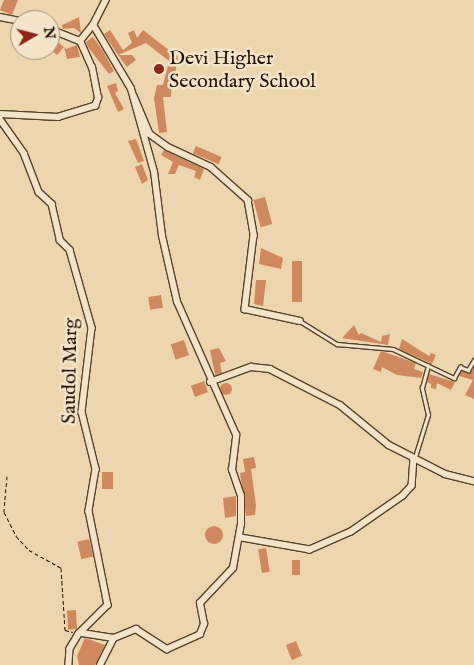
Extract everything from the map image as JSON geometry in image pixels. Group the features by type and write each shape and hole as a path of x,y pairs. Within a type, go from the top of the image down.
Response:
{"street":[{"path":"80,41 93,25 106,0"},
{"path":"93,25 131,89 150,134 168,147 212,167 248,200 254,235 248,263 245,309 300,321"},
{"path":"0,114 58,117 95,106 98,94 92,68 80,41 60,32"},
{"path":"69,665 70,649 81,633 114,638 140,629 167,649 200,634 204,624 200,603 233,568 241,538 241,496 232,470 236,435 210,382 177,302 162,236 154,172 131,89"},
{"name":"Saudol Marg","path":"0,119 24,153 40,192 52,204 60,240 70,250 92,328 82,412 96,469 89,511 109,596 102,614 81,633"},
{"path":"210,382 251,367 270,369 340,405 389,445 445,474 474,481"},
{"path":"241,538 310,550 351,532 404,496 412,486 414,458"},
{"path":"100,665 114,638"}],"lane":[{"path":"300,321 336,344 393,349 454,378 460,367 468,370 474,360"},
{"path":"414,458 428,415 422,388 429,366"}],"path":[{"path":"7,476 4,512 16,536 29,550 61,568 66,630 81,633"}],"building":[{"path":"4,0 18,0 14,10 10,10 10,14 0,10"},
{"path":"79,17 81,33 74,28 63,29 62,25"},
{"path":"110,30 123,50 132,43 128,33 134,30 137,38 143,30 178,57 175,74 172,74 171,97 163,97 167,132 159,133 154,98 157,85 163,85 169,61 146,43 118,55 104,34"},
{"path":"93,37 114,71 109,74 88,47 86,42"},
{"path":"60,44 64,47 60,52"},
{"path":"77,45 80,57 67,59 64,47 66,49"},
{"path":"118,55 132,55 136,60 127,67"},
{"path":"116,83 118,91 115,93 124,109 118,112 107,86"},
{"path":"136,139 144,161 138,163 128,141"},
{"path":"196,146 222,157 219,164 193,153"},
{"path":"164,150 204,169 200,180 194,177 196,171 179,165 175,174 168,174 173,162 161,155"},
{"path":"142,164 148,180 142,184 135,167"},
{"path":"265,197 272,224 261,227 253,200"},
{"path":"261,248 283,258 281,269 259,264"},
{"path":"292,261 302,261 302,302 292,302"},
{"path":"256,280 266,280 263,306 254,304"},
{"path":"161,295 163,308 150,310 148,297"},
{"path":"354,325 359,335 361,333 381,342 382,336 390,334 388,345 342,338"},
{"path":"402,339 429,356 431,353 436,355 432,364 399,349"},
{"path":"184,340 189,355 176,360 171,344"},
{"path":"219,348 226,361 220,363 222,373 215,375 210,350"},
{"path":"381,351 416,363 414,369 423,372 421,378 397,375 382,367 381,372 373,369"},
{"path":"474,366 474,399 465,395 473,380 459,376 461,371 470,372"},
{"path":"429,374 455,382 451,390 437,383 436,389 431,388 431,384 427,382"},
{"path":"204,381 208,392 195,397 191,386"},
{"path":"228,383 231,384 231,394 224,395 221,394 220,387 221,384"},
{"path":"254,457 256,468 251,469 256,505 255,515 246,516 240,473 245,472 243,459"},
{"path":"102,472 113,472 113,489 102,489"},
{"path":"236,496 236,516 225,518 223,498"},
{"path":"210,526 218,526 223,531 221,542 210,544 205,539 205,531"},
{"path":"89,539 93,557 81,559 77,542"},
{"path":"266,548 270,572 262,573 258,549"},
{"path":"292,560 300,560 300,575 292,575"},
{"path":"67,610 76,610 77,629 68,629"},
{"path":"85,638 105,645 95,665 79,665 77,656"},
{"path":"296,641 302,656 292,660 286,645"}],"place":[{"name":"Devi Higher Secondary School","path":"159,69"}]}
